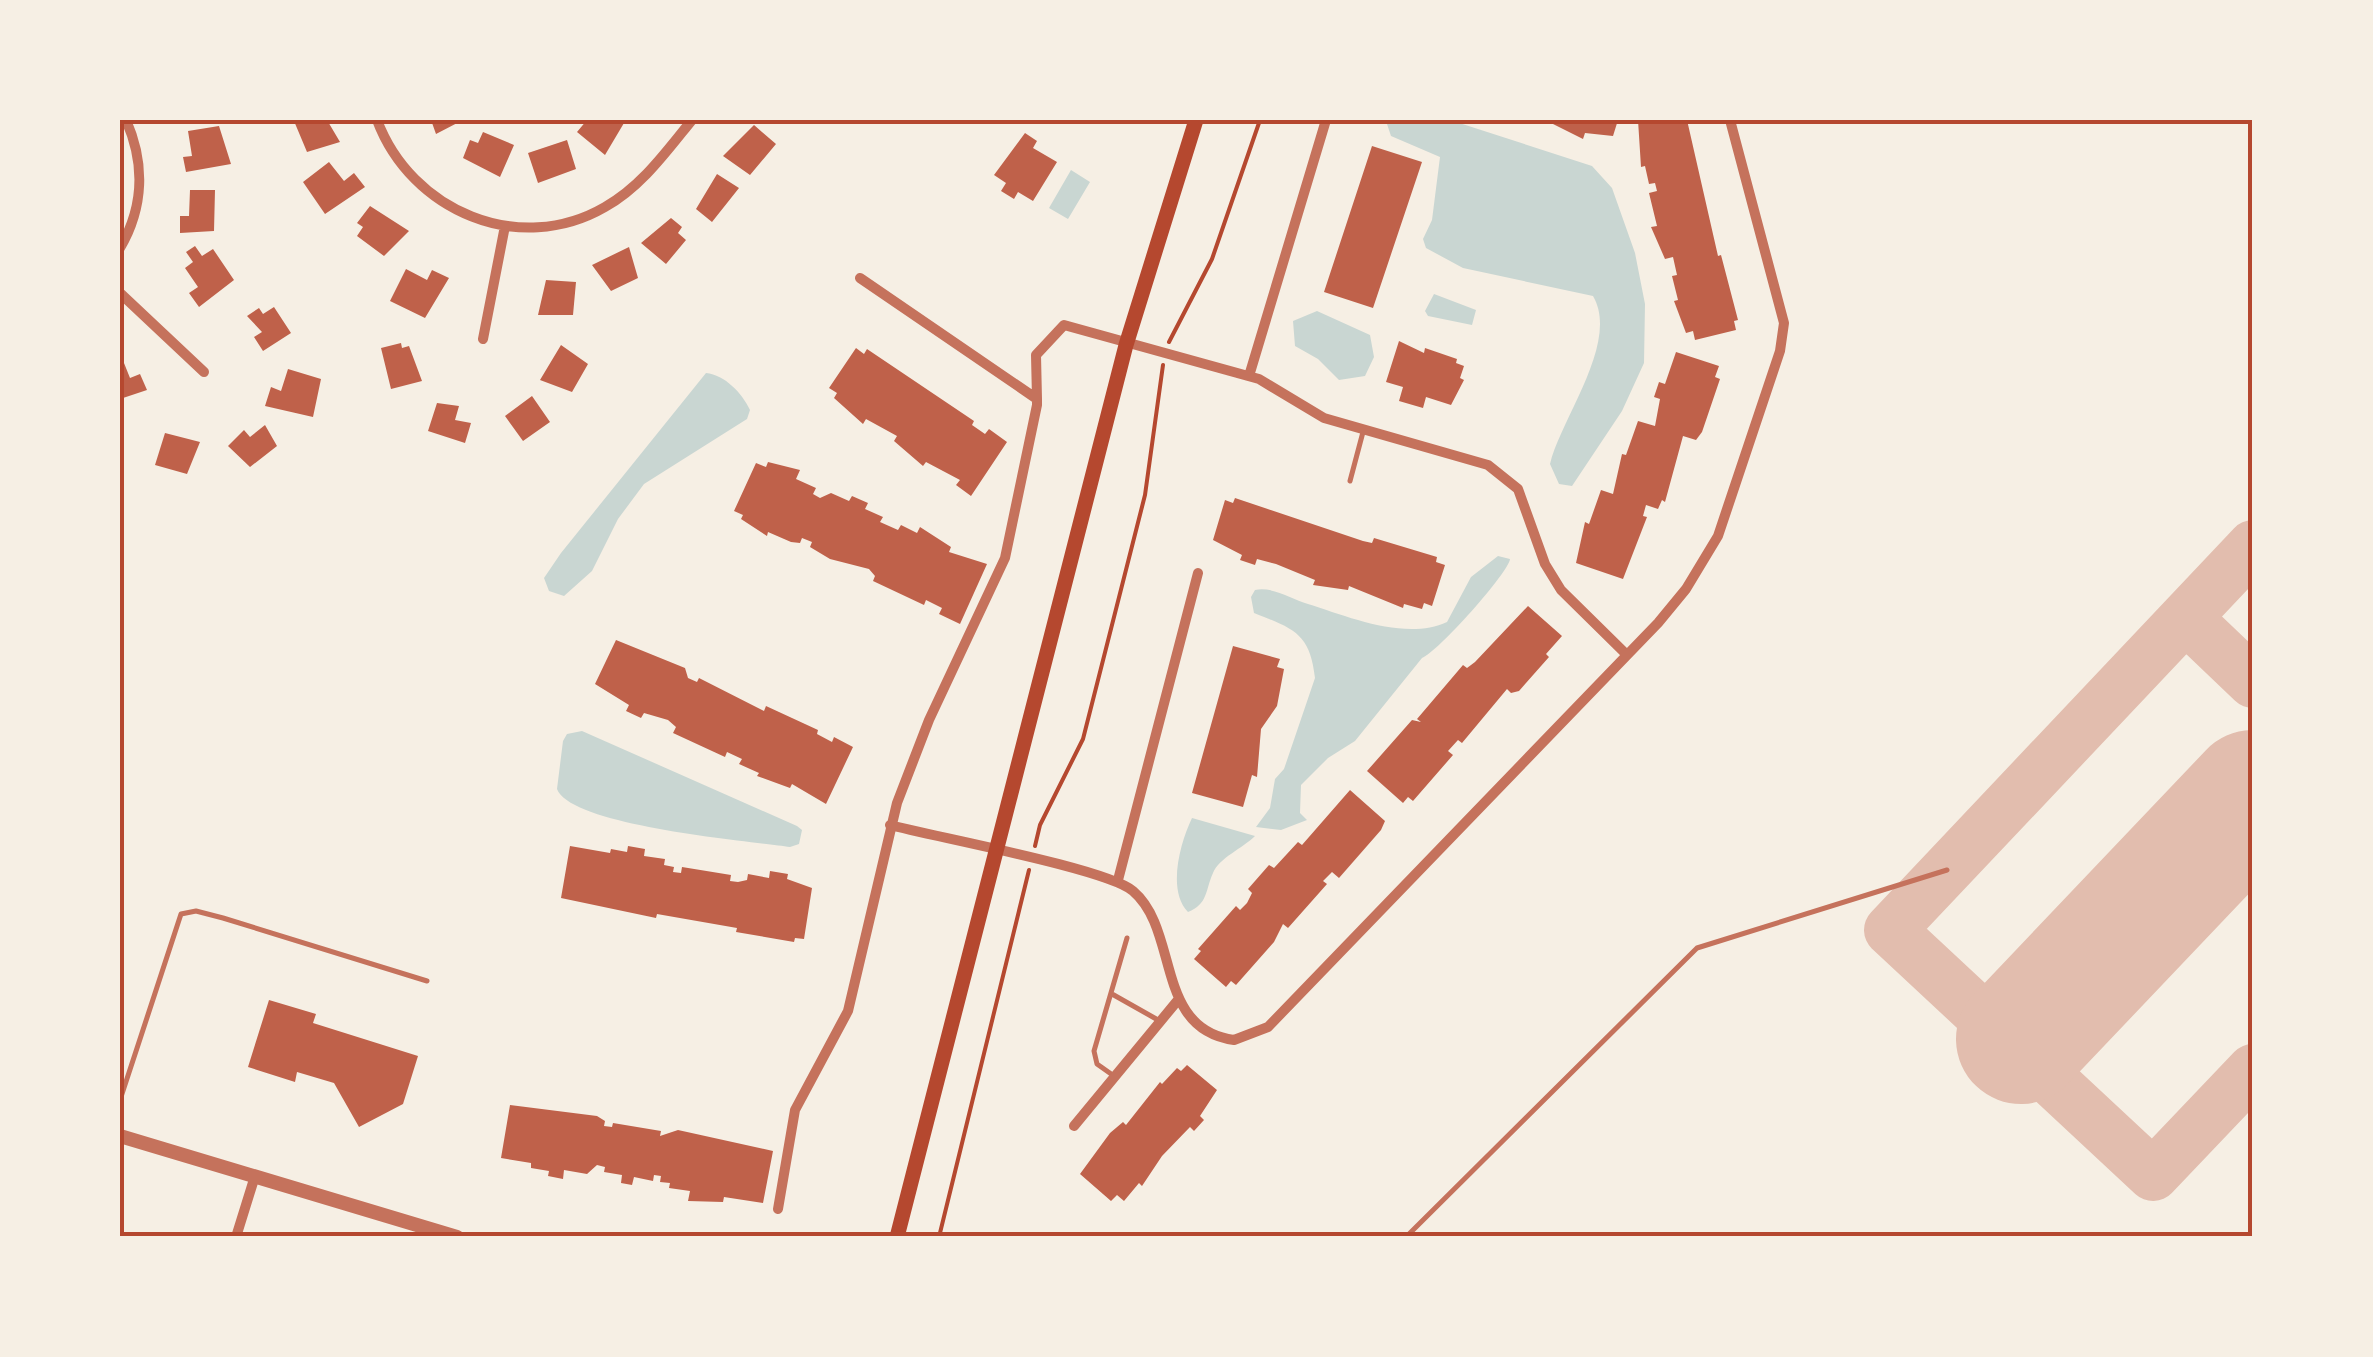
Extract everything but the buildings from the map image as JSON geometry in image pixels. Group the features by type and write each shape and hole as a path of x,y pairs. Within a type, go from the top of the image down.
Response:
{"main road":[{"path":"897,1237 1126,344 1196,120"}],"street":[{"path":"120,248 135,213 140,188 138,161 126,120"},
{"path":"378,120 405,170 431,195 470,218 505,226 550,226 601,210 631,190 692,120"},
{"path":"1249,376 1326,120"},
{"path":"890,825 1118,880 1138,894 1150,912 1178,1000 1206,1031 1226,1039 1246,1038 1268,1027 1628,656 1686,589 1718,536 1783,336 1782,303 1730,120"},
{"path":"484,339 505,226"},
{"path":"860,278 1037,399"},
{"path":"120,293 204,372"},
{"path":"778,1209 797,1104 839,1032 853,996 890,825 922,738 1005,558 1037,399 1036,355 1064,325 1249,376 1324,418 1488,465 1504,475 1524,500 1545,564 1560,590 1628,656"},
{"path":"1118,880 1198,572"},
{"path":"1074,1126 1178,1000"},
{"path":"120,1136 457,1237"},
{"path":"236,1237 255,1176"}],"lane":[{"path":"1350,481 1364,429"},
{"path":"1406,1237 1697,948 1947,870"},
{"path":"120,1100 181,914 196,911 222,918 427,981"},
{"path":"1115,1077 1096,1064 1094,1052 1127,938"},
{"path":"1112,994 1160,1022"}],"path":[{"path":"939,1237 1040,825 1083,739 1145,495 1164,354 1178,319 1212,260 1260,120"}],"shaded area":[{"path":"1450,120 1592,166 1612,188 1635,253 1645,304 1644,363 1622,411 1572,486 1559,484 1550,464 1594,357 1599,315 1593,296 1463,268 1426,248 1423,239 1432,220 1440,157 1391,136 1386,121"},
{"path":"1071,170 1090,182 1068,219 1049,208"},
{"path":"1434,294 1476,310 1472,325 1428,316 1425,311"},
{"path":"1317,311 1370,335 1374,357 1365,376 1339,380 1318,359 1295,346 1293,321"},
{"path":"706,373 720,377 738,391 750,410 747,419 644,484 618,519 592,571 564,596 549,591 544,578 561,553"},
{"path":"1498,556 1510,559 1507,567 1472,611 1422,658 1355,741 1328,758 1301,785 1300,813 1307,820 1281,830 1256,827 1270,808 1275,779 1284,769 1315,678 1309,652 1298,635 1254,613 1251,597 1255,590 1275,591 1378,625 1431,627 1447,622 1471,577"},
{"path":"582,731 797,826 802,830 799,844 790,847 663,830 594,813 569,802 557,789 563,741 567,734"},
{"path":"1192,818 1255,836 1220,863 1203,901 1188,912 1177,880 1183,840"}],"taxiway":[{"path":"2253,546 1890,930 2153,1175 2253,1070"},
{"path":"2186,618 2253,682"}],"runway":[{"path":"2021,1039 2253,795"}]}
